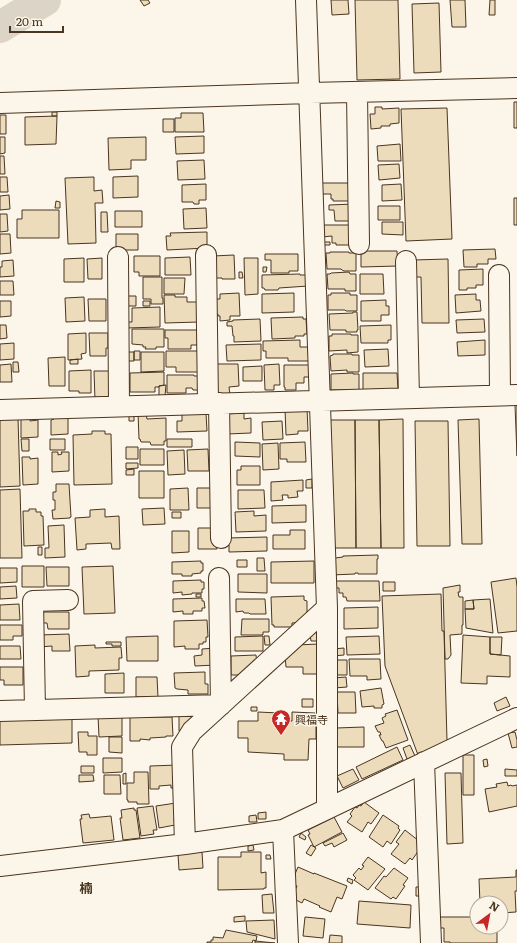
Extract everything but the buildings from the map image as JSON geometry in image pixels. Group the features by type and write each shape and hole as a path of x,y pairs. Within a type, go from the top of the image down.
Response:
{"street":[{"path":"306,0 327,608 328,809"},
{"path":"0,103 517,88"},
{"path":"357,92 360,244"},
{"path":"206,255 221,538"},
{"path":"118,257 119,406"},
{"path":"406,261 409,398"},
{"path":"0,410 509,395 498,275"},
{"path":"219,578 221,704"},
{"path":"35,710 33,601 68,600"},
{"path":"185,844 182,747 192,731 327,608"},
{"path":"0,711 221,704"},
{"path":"0,866 185,844 283,830 517,718"},
{"path":"424,762 431,943"},
{"path":"283,830 288,943"}],"waterway":[{"path":"0,27 45,0"}],"place":[{"name":"興福寺","path":"281,736"}],"district":[{"name":"楠","path":"86,887"}]}
